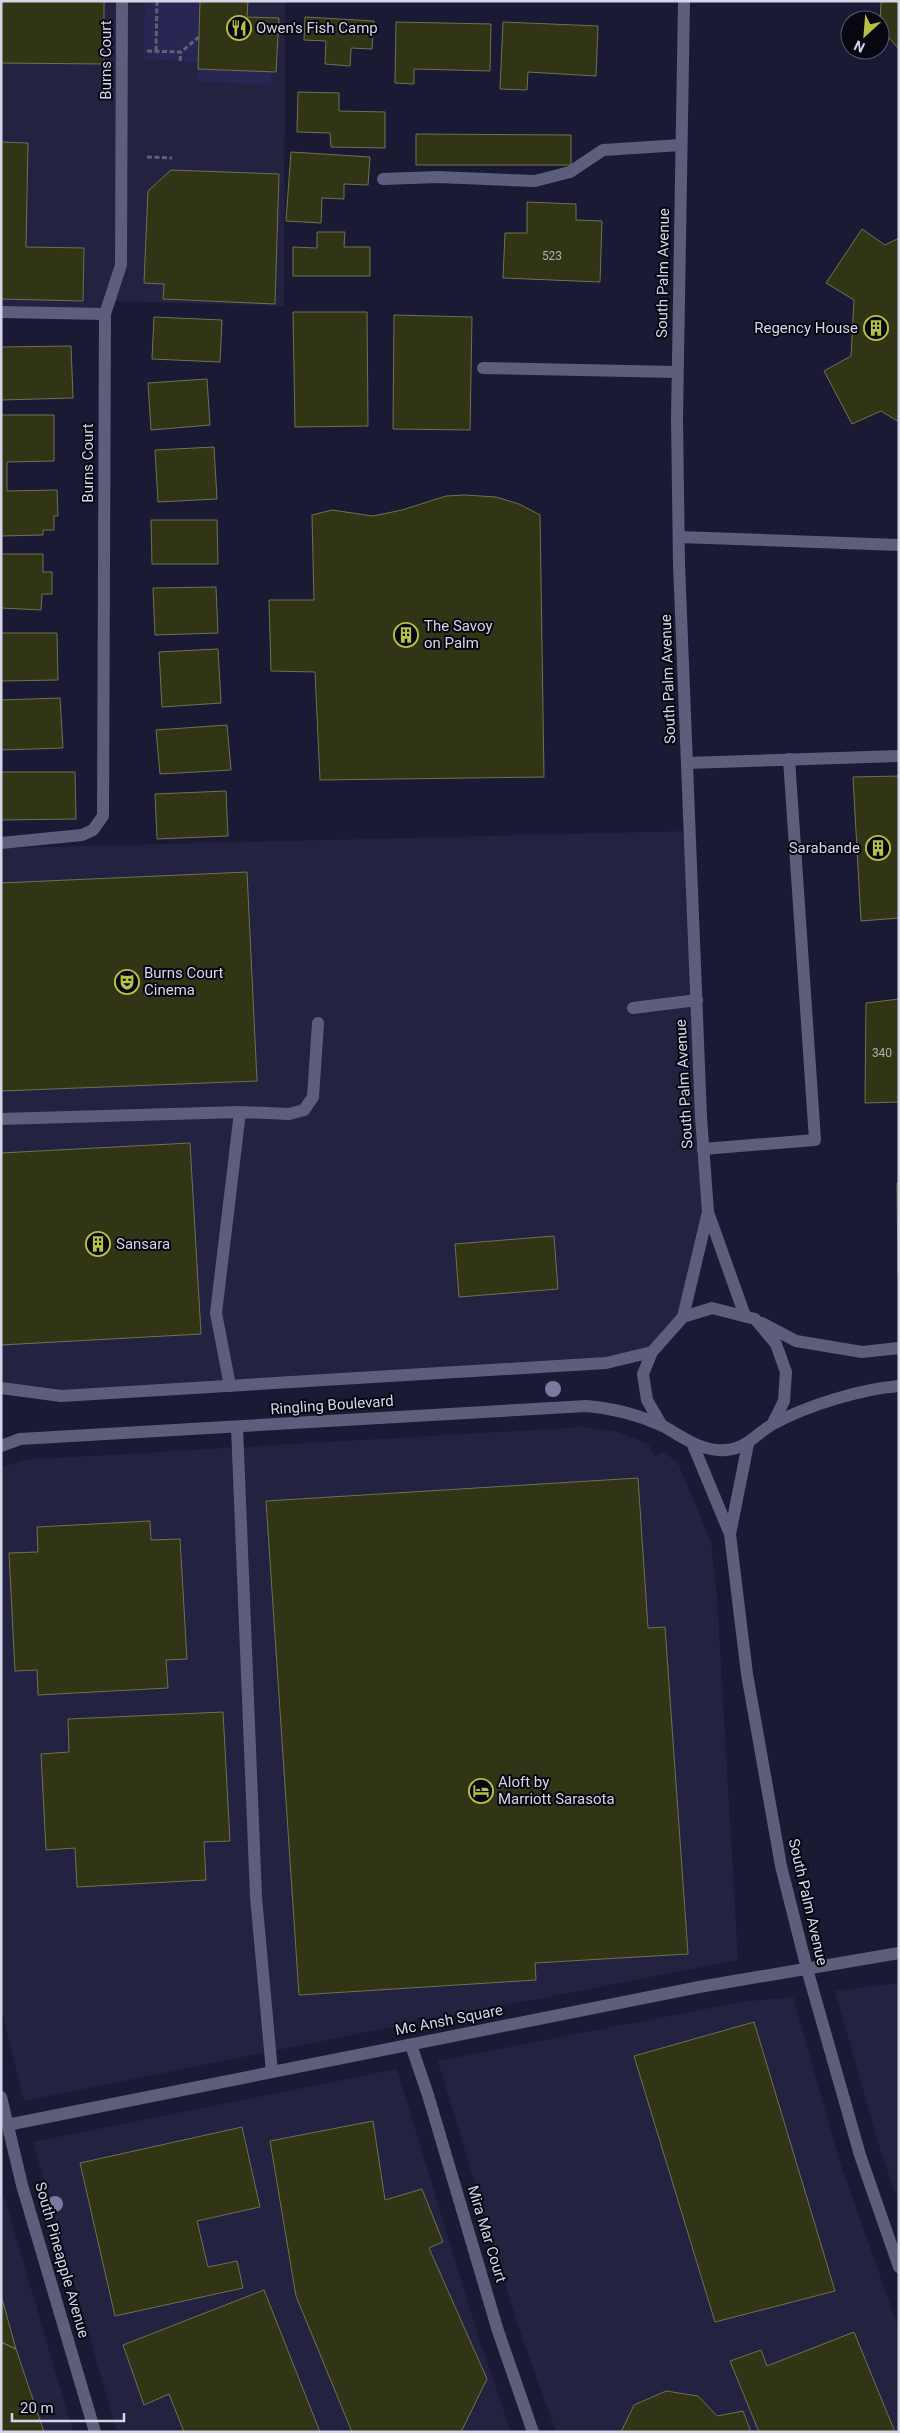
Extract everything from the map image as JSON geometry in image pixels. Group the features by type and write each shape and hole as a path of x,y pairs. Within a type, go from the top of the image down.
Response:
{"street":[{"name":"Burns Court","path":"1,843 82,835 93,830 104,816 105,314 120,265 122,1"},
{"name":"South Palm Avenue","path":"683,1317 708,1212 697,1000 679,537 678,372 684,1"},
{"path":"384,179 438,177 535,181 570,172 604,150 681,145"},
{"path":"1,312 105,314"},
{"path":"483,368 678,372"},
{"path":"679,537 899,545"},
{"path":"688,763 899,756"},
{"path":"704,1149 815,1140 788,759"},
{"path":"632,1008 697,1000"},
{"path":"1,1119 240,1112 289,1114 304,1110 313,1097 318,1024"},
{"path":"230,1386 216,1313 240,1112"},
{"name":"South Palm Avenue","path":"708,1212 750,1318"},
{"path":"683,1317 712,1308 750,1318 796,1341 862,1352 899,1348"},
{"name":"Ringling Boulevard","path":"662,1426 647,1400 643,1374 652,1352 683,1317"},
{"name":"Ringling Boulevard","path":"750,1318 776,1344 786,1372 784,1402 773,1423"},
{"name":"Ringling Boulevard","path":"1,1388 61,1396 606,1364 652,1352"},
{"name":"Ringling Boulevard","path":"1,1446 20,1439 586,1406 624,1412 662,1426 693,1445 725,1450 748,1444 773,1423 821,1402 899,1386"},
{"path":"237,1427 256,1897 272,2072"},
{"name":"South Palm Avenue","path":"730,1534 748,1444"},
{"name":"South Palm Avenue","path":"693,1445 730,1534 747,1674 781,1866 807,1970 860,2155 899,2267"},
{"name":"Mc Ansh Square","path":"4,2126 699,1987 899,1953"},
{"name":"Mira Mar Court","path":"411,2045 428,2095 498,2331 533,2432"},
{"name":"South Pineapple Avenue","path":"1,2097 4,2126 95,2432"}],"path":[{"path":"156,51 157,1"},
{"path":"122,50 180,52 199,37"},
{"path":"180,52 180,61"}],"shaded area":[{"path":"1,1 285,1 284,306 109,301 105,314 1,312"},
{"path":"145,1 200,1 198,62 143,59"},
{"path":"198,69 271,72 271,85 197,81"},
{"path":"690,831 708,1212 683,1317 652,1352 606,1363 61,1396 1,1388 1,848"},
{"path":"583,1427 618,1432 648,1444 655,1456 662,1452 677,1461 711,1542 717,1598 738,1960 424,2021 422,2016 406,2024 24,2101 1,2008 1,1468 22,1460"},
{"path":"899,1983 899,2204 879,2146 835,1991"},
{"path":"793,1997 840,2162 899,2330 899,2432 556,2432 517,2323 438,2061 741,2002"},
{"path":"397,2069 479,2339 511,2432 117,2432 33,2142"},
{"path":"1,2187 3,2193 73,2432 1,2432"}],"building":[{"path":"1,1 104,1 104,64 1,63"},
{"name":"Owen's Fish Camp","path":"200,1 248,1 247,17 279,18 276,72 198,69"},
{"path":"881,1 899,1 899,49 890,39 890,10 881,10"},
{"path":"305,17 374,21 372,49 351,48 350,66 325,64 326,41 304,40"},
{"path":"396,22 491,24 490,71 414,69 414,84 395,83"},
{"path":"503,22 598,26 596,76 528,72 527,90 500,89"},
{"path":"298,92 339,93 339,111 385,112 385,148 331,147 330,133 297,132"},
{"path":"416,134 571,135 571,165 416,165"},
{"path":"1,142 28,143 26,247 84,248 83,301 1,299"},
{"path":"291,152 370,157 368,185 344,184 344,199 322,198 321,223 286,221"},
{"path":"171,170 279,174 275,304 163,299 164,284 144,283 148,191"},
{"path":"527,202 576,204 576,220 602,221 600,282 503,278 505,233 527,233"},
{"name":"Regency House","path":"862,229 885,245 899,238 899,422 881,411 852,424 824,371 851,356 854,300 826,283"},
{"path":"317,232 345,232 344,247 370,247 370,276 293,276 293,247 317,248"},
{"path":"293,312 367,312 368,426 295,427"},
{"path":"394,315 472,317 470,430 393,429"},
{"path":"154,317 222,320 220,362 152,359"},
{"path":"71,346 73,398 1,400 1,347"},
{"path":"207,379 210,425 151,430 148,383"},
{"path":"1,415 54,415 54,461 7,462 7,491 57,490 58,516 54,516 54,530 43,530 43,535 1,536"},
{"path":"214,447 217,499 158,502 155,450"},
{"name":"The Savoy on Palm","path":"446,496 496,497 519,504 540,515 544,777 320,780 315,672 271,671 269,600 314,600 312,515 332,510 373,516 402,510"},
{"path":"151,520 217,520 218,564 152,564"},
{"path":"1,554 43,554 43,572 52,572 52,594 42,594 41,610 1,608"},
{"path":"216,587 218,633 155,635 153,588"},
{"path":"1,633 57,633 58,680 1,681"},
{"path":"218,649 221,703 162,707 159,652"},
{"path":"60,698 63,748 1,750 1,700"},
{"path":"227,725 231,770 160,774 156,730"},
{"path":"1,772 75,772 76,819 1,820"},
{"name":"Sarabande","path":"899,776 899,918 861,921 853,777"},
{"path":"226,791 228,836 157,839 155,794"},
{"name":"Burns Court Cinema","path":"247,872 257,1081 1,1091 1,883"},
{"path":"899,999 899,1102 865,1103 866,1003"},
{"name":"Sansara","path":"190,1143 201,1334 1,1345 1,1153"},
{"path":"897,1183 899,1183 899,1274 898,1274"},
{"path":"554,1236 558,1289 459,1297 455,1244"},
{"name":"Aloft by Marriott Sarasota","path":"638,1478 648,1628 665,1627 688,1954 535,1963 536,1980 299,1995 266,1501"},
{"path":"150,1521 151,1540 180,1539 187,1659 166,1660 168,1688 38,1695 37,1670 15,1671 9,1553 38,1552 37,1527"},
{"path":"223,1712 230,1841 204,1842 206,1880 77,1887 75,1848 46,1850 41,1754 69,1752 68,1719"},
{"path":"754,2022 835,2291 715,2322 634,2056"},
{"path":"373,2121 385,2200 422,2189 443,2242 429,2248 487,2379 461,2432 352,2432 296,2296 270,2141"},
{"path":"242,2127 260,2207 197,2221 208,2267 237,2261 243,2288 115,2316 80,2163"},
{"path":"264,2290 320,2432 184,2432 169,2394 144,2405 123,2345"},
{"path":"1,2295 16,2349 1,2342"},
{"path":"854,2332 895,2432 759,2432 730,2361 761,2350 767,2366"},
{"path":"1,2342 16,2349 44,2432 1,2432"},
{"path":"666,2391 698,2396 717,2416 743,2411 751,2432 621,2432 634,2405"}],"place":[{"name":"Owen's Fish Camp","path":"239,28"},
{"name":"Regency House","path":"876,328"},
{"name":"The Savoy on Palm","path":"406,635"},
{"name":"Sarabande","path":"878,848"},
{"name":"Burns Court Cinema","path":"127,982"},
{"name":"Sansara","path":"98,1244"},
{"name":"Aloft by Marriott Sarasota","path":"481,1791"}]}
